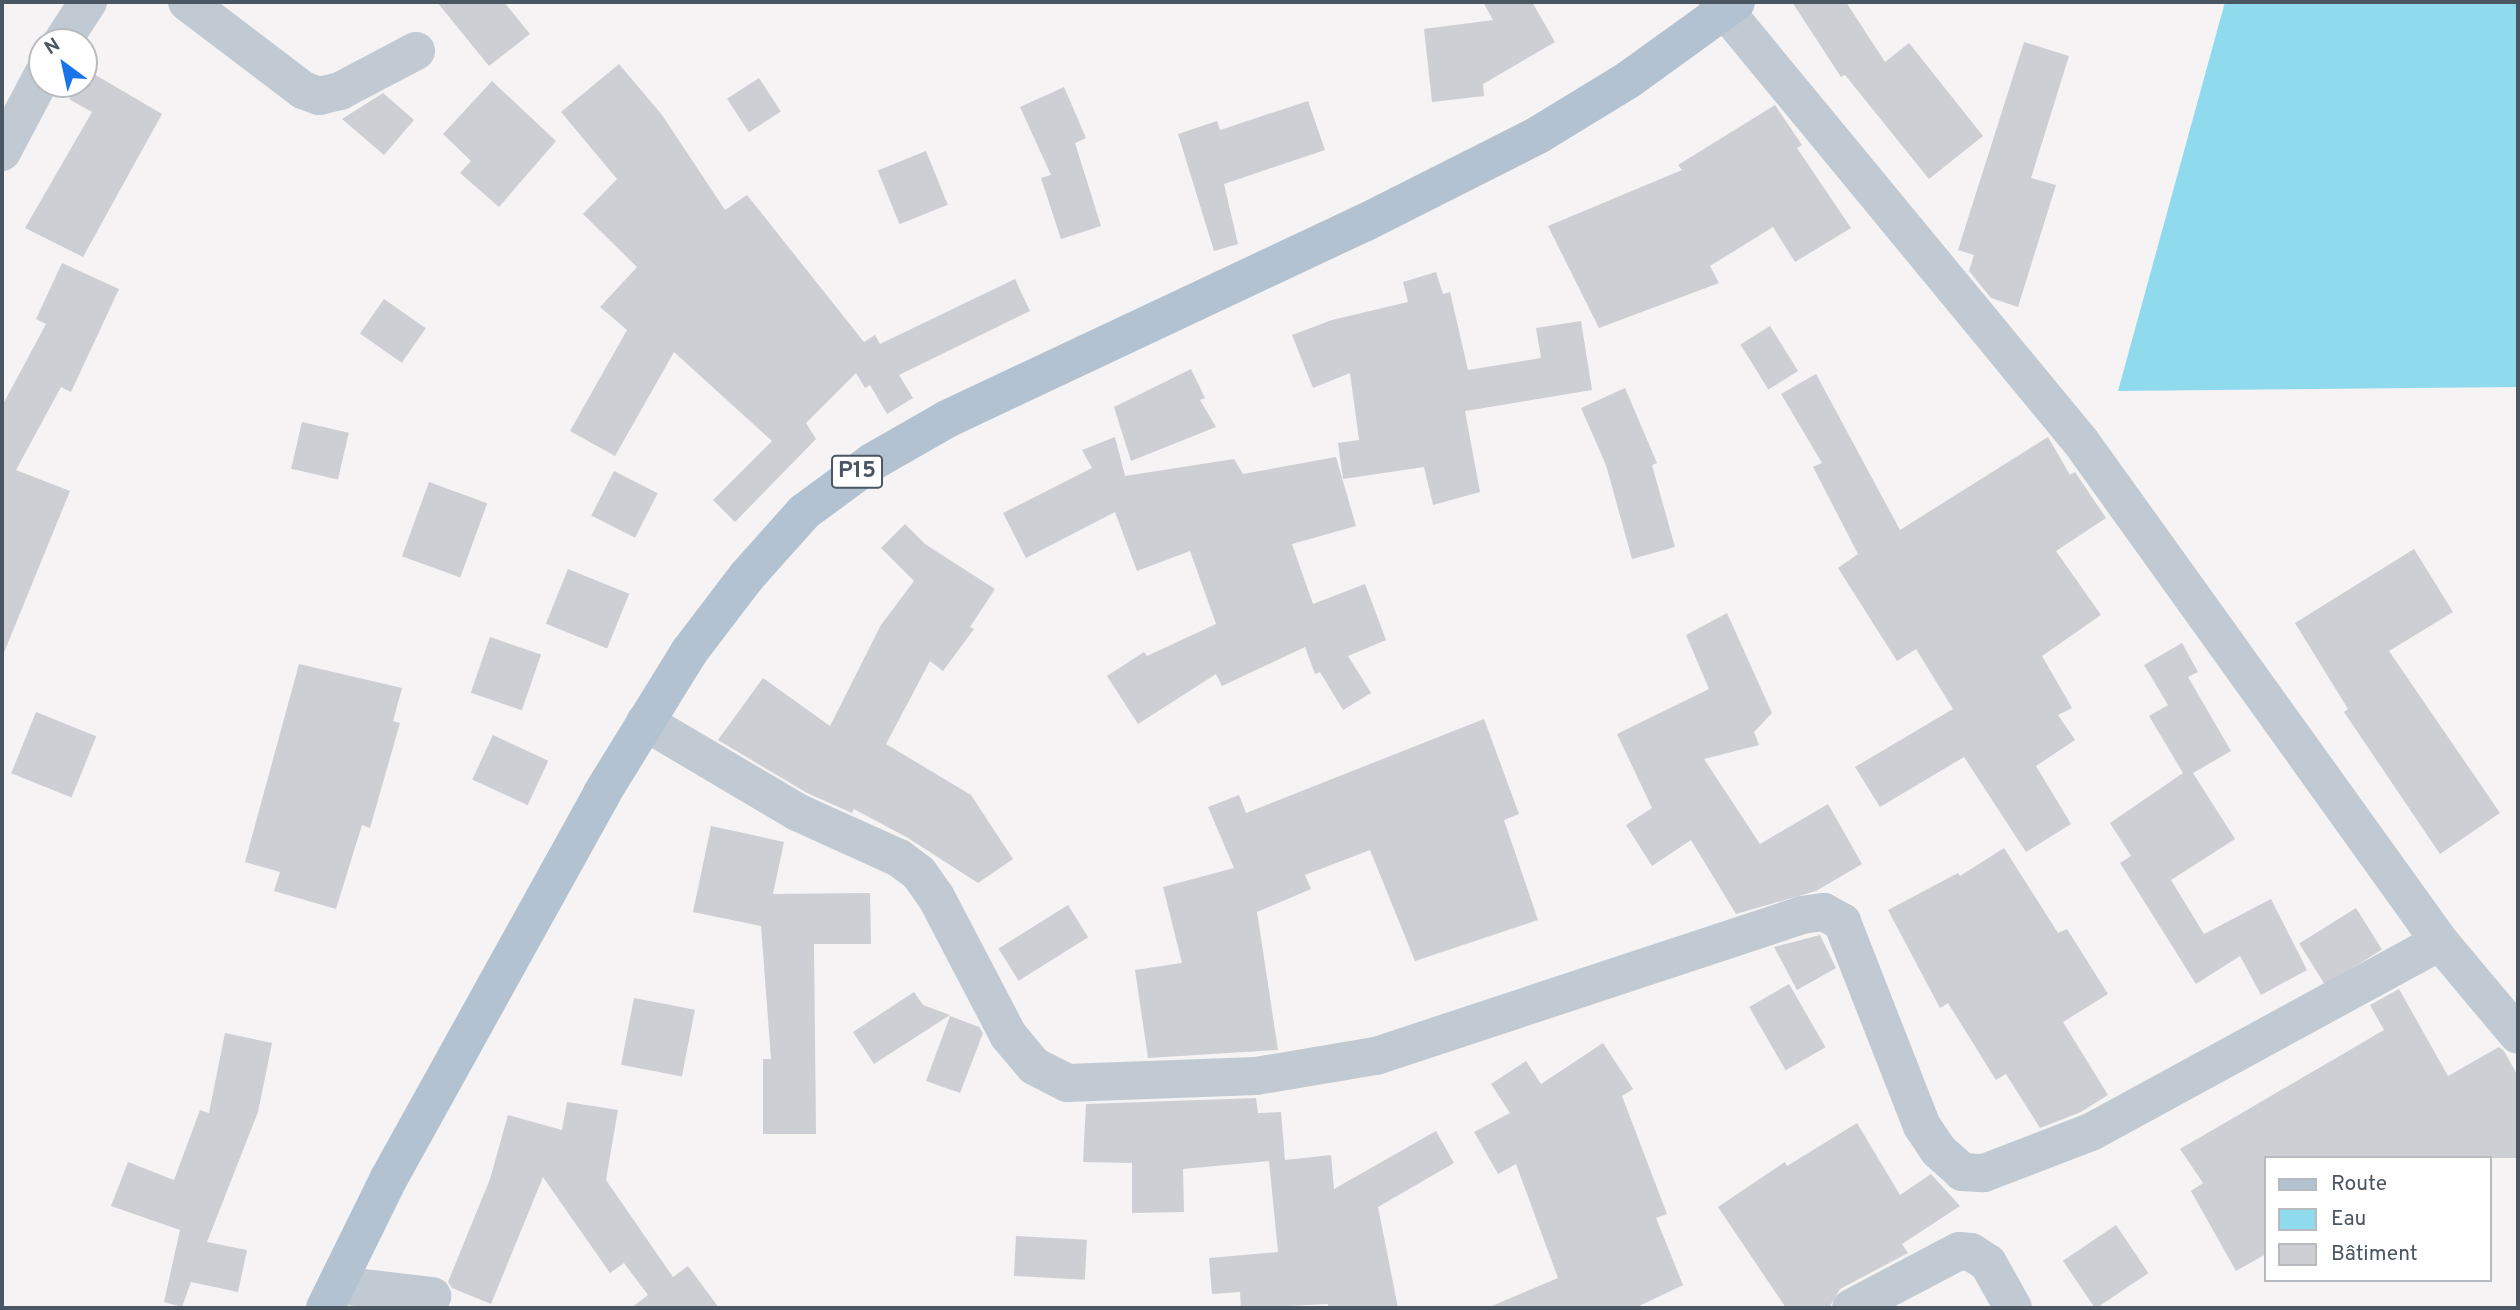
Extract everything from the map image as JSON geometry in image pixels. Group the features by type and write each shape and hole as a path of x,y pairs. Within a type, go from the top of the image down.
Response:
{"main road":[{"name":"P15","path":"331,1296 449,1068 645,722 689,652 774,544 804,512 872,462 947,418 1472,170 1617,87 1727,5"}],"street":[{"path":"71,28 88,2"},
{"path":"187,2 303,90 319,96 340,91 416,51"},
{"path":"1727,5 2081,442 2440,942 2518,1035"},
{"path":"2,152 12,106 28,90"},
{"path":"645,722 797,812 899,858 919,873 936,897 1008,1035 1034,1066 1067,1083 1256,1076 1376,1056 1802,915 1824,912 1842,922 1922,1126 1939,1151 1962,1172 1984,1173 2091,1132 2440,942"},
{"path":"1850,1308 1959,1251 1971,1252 1988,1263 2013,1308"},
{"path":"331,1296 432,1296"}],"water":[{"path":"2225,2 2518,2 2518,387 2118,391"}],"building":[{"path":"437,2 504,2 530,34 489,66"},
{"path":"1483,2 1532,2 1555,42 1483,84 1484,96 1432,102 1424,29 1493,20"},
{"path":"1792,2 1846,2 1885,62 1909,43 1983,136 1929,179 1845,75 1841,77"},
{"path":"2024,42 2069,56 2031,178 2056,185 2018,307 1991,298 1969,271 1974,255 1958,250"},
{"path":"619,64 662,115 725,210 747,195 864,342 875,335 880,344 1015,279 1030,311 899,375 913,398 887,414 870,385 865,388 856,373 806,423 816,439 735,522 713,500 772,441 674,352 615,456 570,431 627,330 600,307 637,267 583,214 617,179 561,112"},
{"path":"98,76 162,114 83,257 25,228 92,112 69,99 98,98"},
{"path":"759,78 781,112 749,132 727,99"},
{"path":"492,81 556,141 499,207 460,173 471,161 443,134"},
{"path":"1064,87 1086,138 1075,143 1101,226 1061,239 1041,178 1051,175 1020,107"},
{"path":"383,93 414,120 384,155 342,119"},
{"path":"1308,101 1325,150 1224,184 1238,244 1214,251 1178,134 1217,121 1220,130"},
{"path":"1775,105 1802,145 1797,148 1851,228 1795,262 1773,227 1710,266 1719,283 1599,328 1548,226 1682,170 1678,165"},
{"path":"926,151 948,205 900,224 878,170"},
{"path":"62,263 119,289 71,392 61,387 16,470 70,491 3,655 2,406 46,324 36,319"},
{"path":"1436,272 1443,294 1450,292 1468,370 1541,358 1536,328 1581,321 1592,390 1465,411 1480,492 1433,505 1424,467 1343,479 1338,443 1359,440 1350,373 1313,388 1292,335 1332,320 1408,302 1403,282"},
{"path":"384,299 426,328 402,363 360,333"},
{"path":"1770,326 1798,371 1768,389 1740,345"},
{"path":"1191,369 1205,398 1200,400 1216,427 1131,461 1114,407"},
{"path":"1816,374 1900,530 2048,437 2070,475 2075,472 2106,518 2056,551 2101,615 2042,656 2072,708 2058,715 2075,740 2036,766 2071,824 2026,852 1964,757 1880,807 1855,767 1953,709 1916,649 1897,661 1838,568 1858,554 1813,467 1822,463 1781,394"},
{"path":"1625,388 1657,463 1652,465 1675,547 1632,559 1606,465 1581,408"},
{"path":"302,422 349,433 338,480 291,469"},
{"path":"1115,437 1125,476 1234,459 1243,474 1336,457 1356,526 1292,544 1313,604 1365,584 1386,640 1348,656 1371,693 1343,710 1320,672 1315,674 1305,647 1222,686 1216,674 1138,724 1107,676 1144,652 1147,656 1216,624 1190,551 1137,571 1115,512 1026,558 1003,513 1092,468 1082,450"},
{"path":"614,471 658,493 635,538 591,516"},
{"path":"429,482 487,503 460,577 402,556"},
{"path":"905,524 925,544 995,589 970,627 974,629 943,671 930,661 886,744 971,795 1013,859 978,883 908,838 854,809 852,813 807,793 718,740 763,678 830,726 881,625 914,581 881,548"},
{"path":"2414,549 2453,612 2389,651 2500,813 2440,854 2344,712 2348,709 2295,623"},
{"path":"568,569 629,594 607,648 546,624"},
{"path":"1727,613 1772,713 1754,732 1759,745 1704,759 1760,844 1828,804 1862,864 1816,891 1736,914 1691,840 1652,866 1626,825 1652,808 1617,734 1709,689 1686,635"},
{"path":"490,637 541,655 522,710 471,693"},
{"path":"2182,643 2198,672 2188,677 2231,751 2193,773 2235,839 2171,880 2204,934 2271,899 2307,970 2261,995 2240,956 2196,984 2120,863 2131,856 2110,823 2183,773 2149,716 2168,705 2144,665"},
{"path":"299,664 402,688 393,721 400,723 370,828 362,825 336,909 274,891 280,872 245,862"},
{"path":"36,712 96,736 72,798 11,773"},
{"path":"1484,719 1519,814 1504,820 1538,920 1415,961 1370,850 1305,875 1311,889 1257,912 1278,1050 1148,1058 1135,970 1182,963 1163,887 1234,868 1208,807 1239,795 1246,813"},
{"path":"493,735 548,761 528,805 472,779"},
{"path":"711,826 784,842 773,894 870,893 871,944 814,944 816,1134 763,1134 763,1059 771,1059 761,926 693,912"},
{"path":"2004,848 2058,933 2067,929 2108,994 2063,1022 2108,1095 2081,1112 2040,1128 2006,1074 1996,1080 1948,1003 1940,1008 1888,910 1958,873 1960,876"},
{"path":"1068,905 1088,937 1019,981 998,948"},
{"path":"2356,908 2382,950 2325,985 2299,944"},
{"path":"1820,935 1836,968 1797,990 1774,947"},
{"path":"1789,984 1826,1047 1786,1070 1749,1007"},
{"path":"2399,989 2448,1076 2499,1047 2504,1051 2518,1076 2518,1158 2264,1156 2264,1255 2236,1271 2191,1191 2203,1183 2180,1149 2384,1030 2370,1005"},
{"path":"914,992 923,1005 950,1015 874,1064 853,1032"},
{"path":"634,998 695,1010 682,1077 621,1065"},
{"path":"950,1016 979,1027 983,1033 960,1093 926,1081"},
{"path":"225,1033 272,1043 258,1112 207,1242 247,1250 238,1292 191,1282 182,1307 164,1302 180,1230 111,1206 128,1162 174,1180 200,1110 209,1113"},
{"path":"1603,1043 1633,1089 1622,1096 1667,1214 1656,1218 1683,1285 1635,1308 1487,1308 1558,1278 1516,1164 1498,1174 1474,1132 1510,1113 1491,1084 1526,1061 1541,1084"},
{"path":"1256,1098 1258,1113 1281,1112 1285,1160 1331,1155 1334,1189 1436,1131 1454,1163 1378,1207 1398,1308 1328,1308 1328,1304 1241,1308 1240,1292 1212,1294 1209,1258 1278,1252 1269,1161 1183,1169 1184,1212 1132,1213 1132,1163 1083,1162 1086,1104"},
{"path":"567,1102 618,1110 606,1180 673,1277 688,1266 719,1308 631,1308 648,1295 624,1263 610,1273 543,1177 491,1304 452,1288 448,1282 490,1179 508,1115 562,1130"},
{"path":"1857,1123 1900,1195 1931,1174 1960,1206 1902,1244 1908,1253 1840,1289 1829,1308 1786,1308 1718,1207 1785,1162 1787,1166"},
{"path":"2116,1225 2148,1273 2095,1308 2063,1261"},
{"path":"1016,1236 1087,1240 1085,1280 1014,1276"}]}
